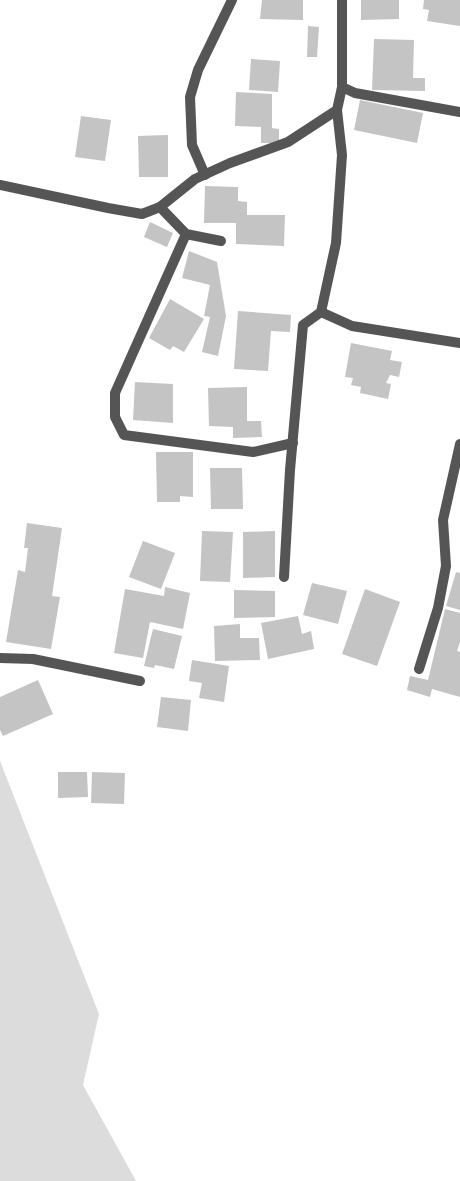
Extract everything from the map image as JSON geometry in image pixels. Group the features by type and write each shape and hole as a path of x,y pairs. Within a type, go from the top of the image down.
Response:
{"street":[{"path":"205,174 192,145 190,97 198,70 232,0"},
{"path":"284,577 292,444 303,325 320,312 336,243 342,156 337,110 342,87 342,0"},
{"path":"342,87 355,93 460,112"},
{"path":"0,184 100,207 142,214 160,207 195,179 230,163 288,142 337,110"},
{"path":"160,207 186,234 221,241"},
{"path":"186,234 115,393 115,416 124,434 253,452 292,444"},
{"path":"320,312 352,326 460,343"},
{"path":"419,670 438,608 446,566 443,520 460,444"},
{"path":"0,658 33,659 140,681"}],"shaded area":[{"path":"0,761 99,1014 83,1085 136,1181 0,1181"}],"building":[{"path":"262,0 303,0 303,20 260,19"},
{"path":"361,0 399,0 399,19 361,20"},
{"path":"424,0 460,0 460,26 427,21 429,10 423,9"},
{"path":"308,26 319,27 317,57 307,57"},
{"path":"374,39 414,40 413,78 425,78 425,91 372,90"},
{"path":"251,59 280,61 278,92 249,90"},
{"path":"236,92 272,94 272,128 279,129 279,143 261,143 261,127 235,126"},
{"path":"360,100 423,113 417,143 354,130"},
{"path":"81,116 111,120 105,161 75,157"},
{"path":"168,135 168,177 139,177 138,136"},
{"path":"205,186 238,187 238,201 247,202 247,215 285,215 284,246 236,244 236,223 204,223"},
{"path":"150,222 173,233 167,247 144,237"},
{"path":"189,251 217,262 226,316 218,356 202,352 210,317 204,316 210,285 182,278"},
{"path":"170,299 204,319 184,352 173,346 170,350 149,338"},
{"path":"238,311 291,315 290,332 271,331 268,371 234,369"},
{"path":"351,343 392,351 390,360 402,362 399,377 390,375 386,383 391,384 388,399 360,393 361,387 351,385 353,378 345,377"},
{"path":"135,382 173,384 173,423 133,420"},
{"path":"247,387 247,421 261,421 262,437 233,438 233,427 209,426 208,388"},
{"path":"156,452 193,452 193,497 180,496 180,502 157,502"},
{"path":"210,468 242,468 243,509 211,509"},
{"path":"27,523 62,528 52,596 60,597 51,649 6,642 18,570 25,572 28,548 24,548"},
{"path":"202,531 233,532 230,582 200,581"},
{"path":"275,531 275,577 243,578 243,532"},
{"path":"143,541 175,553 161,589 129,577"},
{"path":"456,572 460,573 460,610 446,606"},
{"path":"312,583 347,591 338,624 303,615"},
{"path":"165,587 190,593 183,629 150,622 143,658 114,653 125,589 164,596"},
{"path":"365,589 400,602 377,666 342,654"},
{"path":"234,590 275,591 275,617 234,618"},
{"path":"445,609 460,613 460,642 457,651 460,652 460,697 432,689 430,697 407,690 410,676 428,680"},
{"path":"298,616 302,634 311,631 314,649 268,659 261,623"},
{"path":"240,624 240,638 259,638 260,660 215,661 214,626"},
{"path":"153,629 182,636 174,669 155,665 154,668 144,666"},
{"path":"192,660 229,666 224,702 199,698 202,683 189,681"},
{"path":"38,680 53,714 3,736 0,730 0,697"},
{"path":"161,697 191,700 188,731 157,727"},
{"path":"58,772 87,772 88,797 58,798"},
{"path":"92,772 125,773 124,804 91,803"}]}
